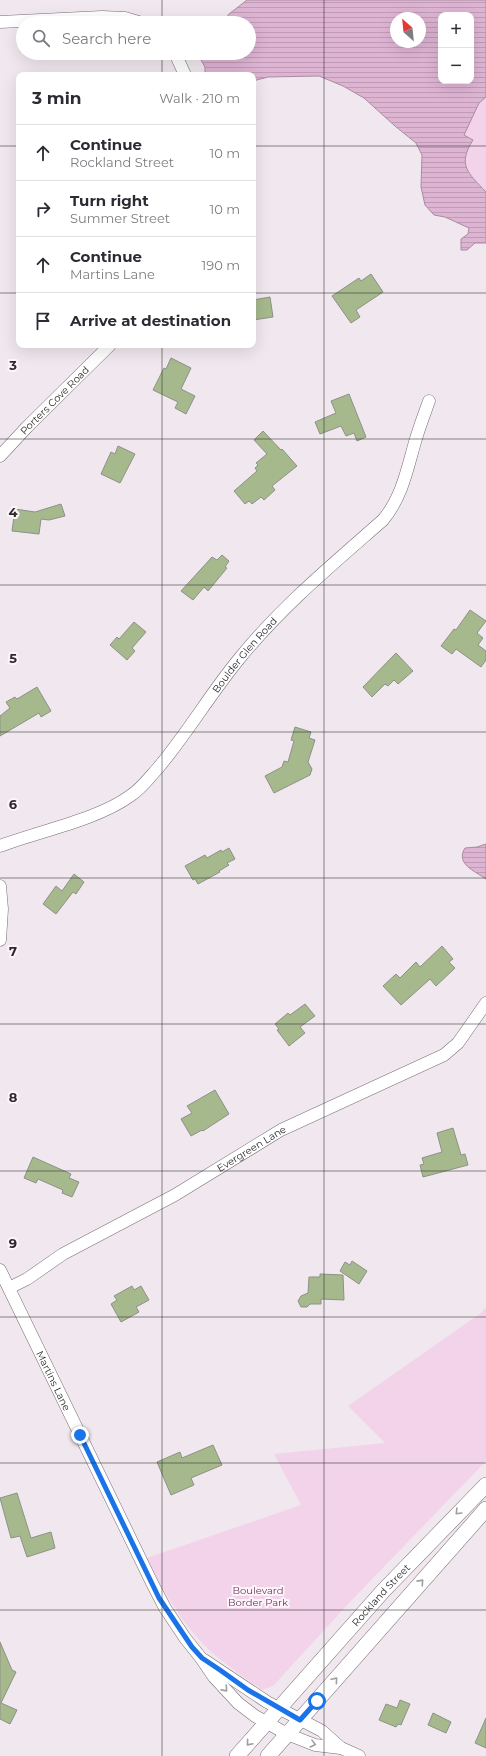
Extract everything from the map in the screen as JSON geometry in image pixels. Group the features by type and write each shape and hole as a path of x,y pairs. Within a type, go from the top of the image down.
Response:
{"main road":[{"name":"Rockland Street","path":"237,1756 383,1591 486,1485"},
{"path":"268,1756 486,1509"}],"street":[{"path":"0,22 16,21"},
{"path":"178,60 184,72"},
{"name":"Porters Cove Road","path":"0,456 27,426 107,348"},
{"name":"Boulder Glen Road","path":"0,846 111,808 130,796 147,780 177,744 231,669 256,638 316,580 383,520 391,509 405,480 428,401"},
{"path":"0,886 2,914 0,940"},
{"name":"Evergreen Lane","path":"9,1288 27,1279 63,1254 169,1198 281,1130 444,1055 458,1043 486,1003"},
{"name":"Martins Lane","path":"0,1270 159,1598 178,1629 202,1658 226,1692 251,1713 287,1734 315,1745 341,1748"},
{"name":"Martins Lane","path":"202,1658 257,1696 322,1731 341,1748"},
{"path":"341,1748 359,1756"}],"green space":[{"path":"486,97 486,192 470,174 467,168 465,162 466,156 473,140 464,135 479,103"},
{"name":"Boulevard Border Park","path":"486,1307 486,1461 349,1603 273,1686 262,1690 222,1661 188,1627 170,1601 147,1558 301,1505 274,1454 385,1443 348,1406 481,1313"}],"shaded area":[{"path":"247,0 486,0 486,97 479,103 464,135 473,140 466,156 465,162 467,168 470,174 486,192 486,243 475,243 467,250 461,250 461,239 468,234 469,228 445,217 434,215 425,205 421,187 422,155 416,143 364,98 343,86 319,76 268,77 256,80 256,72 205,72 205,67 201,60 256,60 256,16 228,16"},
{"path":"486,844 486,879 464,863 463,854 465,848 477,847"}],"building":[{"path":"371,274 383,292 356,310 360,317 351,323 332,296 359,278 361,281"},
{"path":"270,297 273,317 256,320 256,299"},
{"path":"171,358 191,368 181,389 195,396 186,414 175,408 178,402 153,390"},
{"path":"349,394 366,437 357,441 354,433 346,436 341,426 320,434 315,422 336,413 331,401"},
{"path":"263,431 297,466 272,486 275,490 264,500 261,497 252,504 249,501 245,504 234,491 257,471 255,468 258,465 256,463 267,454 254,440"},
{"path":"118,446 135,454 120,483 101,474 111,452 115,454"},
{"path":"61,504 65,516 49,520 41,519 39,534 12,531 15,509 35,512"},
{"path":"222,555 229,561 225,567 227,568 208,591 204,587 193,600 181,591 212,557 217,560"},
{"path":"470,610 486,621 477,633 483,638 478,645 486,651 486,660 481,667 456,649 452,654 441,646 454,629 456,630"},
{"path":"134,622 146,632 132,648 135,651 127,660 110,645 117,637 119,639"},
{"path":"396,653 413,671 398,684 394,680 388,686 385,684 372,697 363,687"},
{"path":"37,687 51,711 41,717 39,713 0,736 0,716 10,708 6,702 15,697 17,699"},
{"path":"295,727 311,732 309,738 315,740 308,762 312,769 310,775 274,793 265,776 282,767 284,761 288,762 294,741 291,740"},
{"path":"229,848 235,859 227,863 229,865 219,871 220,872 198,884 195,879 193,880 185,866 205,855 207,858 221,850 222,852"},
{"path":"74,874 84,882 76,894 73,892 56,914 43,904 56,886 62,891"},
{"path":"442,946 453,959 449,962 455,968 436,986 430,979 401,1005 383,986 396,974 400,978 416,962 420,967"},
{"path":"305,1004 315,1016 300,1027 305,1033 289,1046 277,1030 279,1029 275,1024 288,1013 290,1015"},
{"path":"215,1090 229,1114 203,1131 202,1130 191,1136 181,1119 192,1113 187,1106"},
{"path":"453,1128 461,1155 465,1154 468,1165 423,1177 420,1165 424,1164 422,1158 442,1152 437,1133"},
{"path":"33,1157 71,1174 69,1178 79,1182 72,1197 62,1193 63,1190 38,1179 36,1183 24,1178"},
{"path":"352,1261 367,1271 359,1284 340,1271 345,1262 350,1265"},
{"path":"320,1274 343,1275 344,1300 321,1299 321,1304 310,1304 307,1307 301,1307 298,1301 301,1296 308,1293 309,1277 320,1277"},
{"path":"132,1286 134,1290 141,1286 149,1300 136,1307 139,1312 121,1322 111,1304 117,1300 114,1296"},
{"path":"213,1445 222,1465 191,1478 194,1485 171,1495 157,1462 180,1452 182,1458"},
{"path":"17,1493 31,1538 51,1532 55,1548 27,1557 20,1536 11,1538 0,1498"},
{"path":"0,1642 12,1670 16,1672 1,1703 17,1710 10,1724 0,1719"},
{"path":"400,1700 410,1704 401,1725 398,1724 396,1727 379,1720 386,1704 397,1708"},
{"path":"433,1713 451,1722 446,1733 428,1725"},
{"path":"486,1718 486,1748 475,1743"}],"route":[{"path":"80,1435 159,1598 178,1629 192,1647 202,1658 248,1690 300,1720 317,1701"}]}
